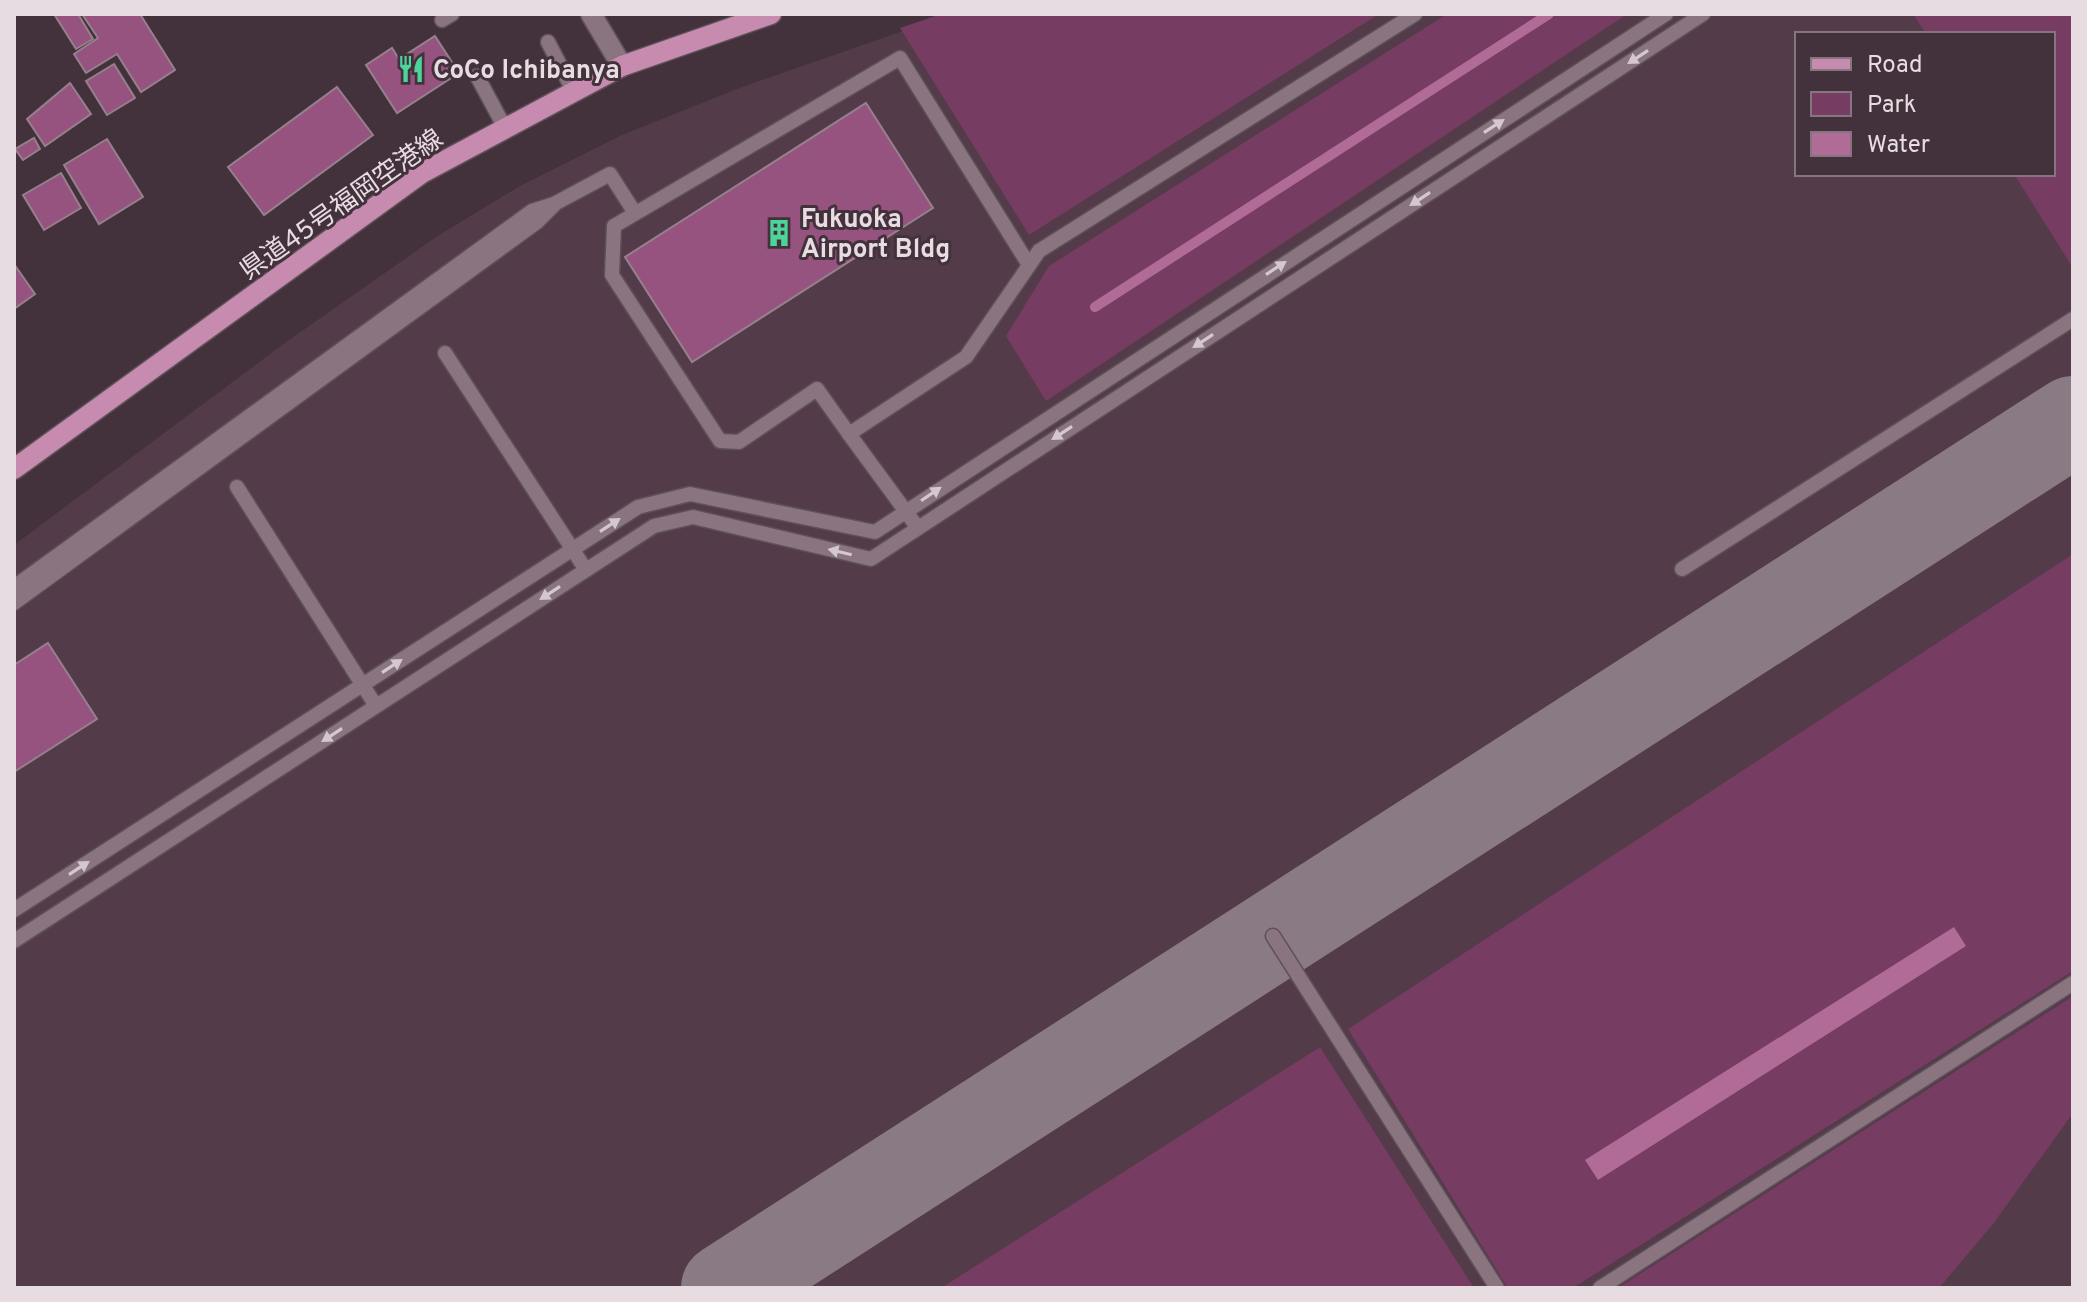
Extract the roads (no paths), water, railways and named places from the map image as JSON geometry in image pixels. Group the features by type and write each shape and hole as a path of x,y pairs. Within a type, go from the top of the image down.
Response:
{"main road":[{"name":"県道45号福岡空港線","path":"14,469 422,173 622,66 771,14"}],"street":[{"path":"591,14 622,66"}],"lane":[{"path":"849,434 966,357 1039,251 1415,14"},
{"path":"14,910 638,507 690,494 875,532 1666,14"},
{"path":"14,941 654,526 693,517 871,559 1703,14"},
{"path":"548,42 574,92"},
{"path":"918,528 817,389 739,442 720,441 612,275 614,226 900,58 1029,265"},
{"path":"477,76 505,128"},
{"path":"14,587 532,211 554,204 610,174 635,213"},
{"path":"14,603 537,222 554,204"},
{"path":"1682,569 2073,319"},
{"path":"445,353 586,570"},
{"path":"237,487 376,706"},
{"path":"1273,936 1497,1288"},
{"path":"1600,1288 2073,983"}],"water":[{"path":"1954,927 1966,946 1598,1180 1585,1160"}],"waterway":[{"path":"1095,307 1549,14"}],"place":[{"name":"CoCo Ichibanya","path":"411,69"},
{"name":"Fukuoka Airport Bldg","path":"779,233"}]}
